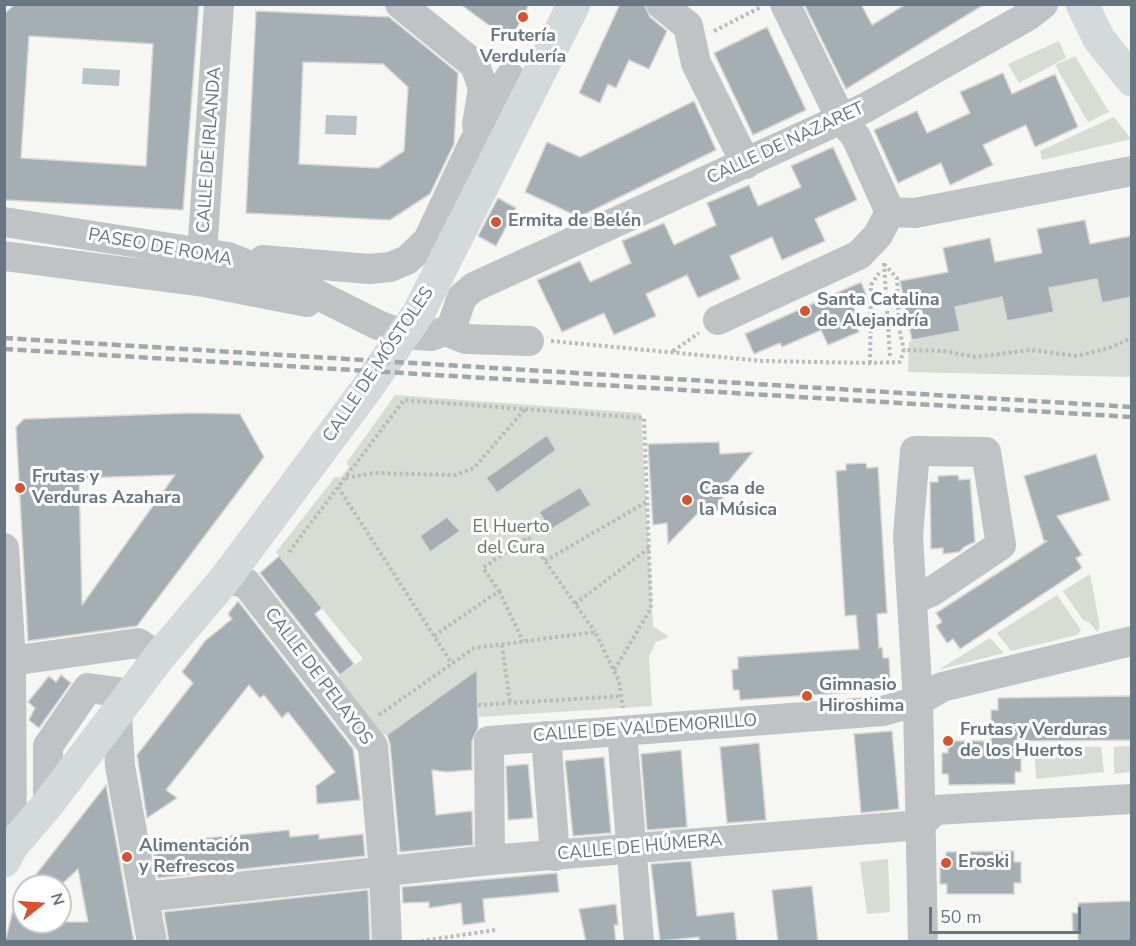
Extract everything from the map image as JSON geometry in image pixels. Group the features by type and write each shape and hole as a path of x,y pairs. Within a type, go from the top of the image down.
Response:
{"main road":[{"name":"CALLE DE MÓSTOLES","path":"8,853 159,657 225,579 365,392 419,312 521,83 574,4"},
{"path":"1082,4 1099,39 1131,80"}],"street":[{"name":"CALLE DE IRLANDA","path":"170,278 215,255 219,4"},
{"path":"400,4 475,65 483,88 473,144"},
{"path":"215,255 369,269 390,267 407,260 428,240 473,144 521,83 423,4"},
{"path":"661,4 688,26 690,44 696,63 746,164"},
{"path":"785,4 841,119 856,137 890,212"},
{"name":"CALLE DE NAZARET","path":"439,333 450,329 462,297 474,287 841,119 1028,16 1043,4"},
{"path":"890,212 915,213 1131,171"},
{"path":"717,320 859,255 878,236 890,212"},
{"name":"PASEO DE ROMA","path":"4,222 215,255 296,284 403,334 439,333 466,339 529,341"},
{"name":"PASEO DE ROMA","path":"4,256 170,278 343,307"},
{"path":"912,600 931,592 1001,545 986,452 915,451 908,536 918,701 923,942"},
{"path":"4,548 8,662 8,853"},
{"name":"CALLE DE PELAYOS","path":"225,579 246,583 373,746 384,872 387,942"},
{"name":"CALLE DE VALDEMORILLO","path":"490,860 489,741 883,711 918,701 942,687 1131,641"},
{"path":"8,662 138,643 159,657"},
{"path":"125,704 120,766 152,942"},
{"path":"622,732 639,942"},
{"path":"546,736 555,856"},
{"name":"CALLE DE HÚMERA","path":"144,897 630,847 920,825 935,810 1131,799"}],"path":[{"path":"690,44 767,4"},
{"path":"882,255 890,356"},
{"path":"529,341 566,341 763,361 900,362 904,350 899,328 897,278 884,264"},
{"path":"870,363 872,285 884,264"},
{"path":"672,352 717,320"},
{"path":"904,350 944,351 975,357 1031,350 1077,356 1109,348 1131,338"},
{"path":"289,552 404,400 644,418 651,608 614,672"},
{"path":"345,478 374,473 456,475 474,468 525,409"},
{"path":"338,487 452,663"},
{"path":"545,561 648,501"},
{"path":"523,642 499,591 483,568 528,537 595,632 614,672 622,696 622,732"},
{"path":"575,604 649,548"},
{"path":"434,636 499,591"},
{"path":"359,729 474,648 595,632"},
{"path":"502,645 510,703"},
{"path":"478,705 622,696"},
{"path":"415,942 495,930"}],"green space":[{"path":"1059,41 1066,58 1019,83 1008,64"},
{"path":"1075,56 1109,112 1088,122 1055,65"},
{"path":"1114,117 1131,139 1042,160 1040,151"},
{"path":"1097,279 1102,303 1131,297 1131,377 908,372 909,342 959,330 955,307 1002,297 1007,321 1053,312 1049,288"},
{"name":"El Huerto del Cura","path":"395,395 641,413 653,626 669,637 656,642 649,656 652,706 479,717 477,670 387,735 382,734 338,677 363,659 276,552 335,477 341,477 349,467 347,462"},
{"path":"1090,574 1100,627 1097,632 1089,622 1083,620 1063,591"},
{"path":"1057,595 1081,630 1077,635 1011,651 997,633"},
{"path":"990,638 1004,653 938,670"},
{"path":"1034,745 1101,747 1104,772 1036,779"},
{"path":"1131,746 1131,772 1114,774 1114,747"},
{"path":"888,859 890,912 867,914 860,862"}],"shaded area":[{"path":"83,68 120,70 119,86 82,84"},
{"path":"326,115 357,116 356,135 325,134"}],"building":[{"path":"15,4 199,4 183,210 4,200 4,14","holes":["29,36 153,44 146,166 21,158"]},
{"path":"460,4 529,4 514,34 505,37"},
{"path":"620,4 644,4 650,17 667,31 649,69 629,60 616,88 608,84 600,103 579,93"},
{"path":"804,4 861,4 872,25 906,4 985,4 846,89"},
{"path":"256,11 389,17 458,73 454,144 430,194 390,220 246,213","holes":["303,62 383,64 408,87 404,151 378,168 299,164"]},
{"path":"767,27 806,110 753,135 714,53"},
{"path":"1003,73 1012,94 1055,74 1078,127 1035,147 1026,125 983,145 993,165 950,185 941,163 898,183 874,130 917,111 927,133 970,113 960,92"},
{"path":"694,101 716,150 579,217 525,192 547,142 580,157"},
{"path":"833,147 857,200 815,219 825,241 782,260 772,237 730,256 740,279 698,298 687,275 646,294 656,316 614,335 604,313 562,332 537,280 580,261 590,282 631,263 622,241 664,223 674,245 716,225 707,203 749,185 758,206 801,187 791,166"},
{"name":"Ermita de Belén","path":"498,198 516,208 496,246 478,236"},
{"path":"1085,220 1090,244 1131,236 1131,297 1102,303 1097,279 1049,288 1054,312 1007,321 1002,297 955,307 960,331 912,340 900,281 948,272 943,248 990,238 995,262 1042,253 1037,229"},
{"path":"861,282 868,299 853,306 859,319 854,321 859,332 828,345 821,330 782,347 780,343 754,354 745,334"},
{"path":"191,413 240,414 264,457 137,626 28,641 16,427 24,419","holes":["175,475 82,605 79,478"]},
{"path":"547,435 556,450 497,493 486,478"},
{"name":"Casa de la Música","path":"719,442 720,454 753,452 722,489 723,511 701,510 668,544 667,523 653,525 648,444"},
{"path":"1096,454 1110,500 1057,516 1082,555 1076,558 1082,568 960,649 953,639 947,643 936,626 942,622 936,613 1047,541 1044,541 1024,476"},
{"path":"866,463 867,468 878,467 887,613 877,614 879,648 882,647 883,658 889,658 890,679 885,679 885,690 740,700 739,690 733,690 732,670 738,669 738,657 859,649 856,615 845,616 836,471 846,470 846,464"},
{"path":"958,475 959,480 970,479 975,542 959,552 943,554 943,548 931,549 930,482 938,482 938,476"},
{"path":"580,487 591,505 550,530 539,512"},
{"path":"447,517 460,531 430,552 420,536"},
{"path":"279,556 322,608 315,614 354,664 340,675 260,573"},
{"path":"238,601 353,749 360,800 317,804 316,786 335,772 288,712 282,718 264,695 260,698 249,685 166,790 177,798 147,818 137,755 193,683 182,672 205,641 232,619 228,614"},
{"path":"477,670 478,728 472,741 472,770 446,772 432,770 436,815 472,811 473,845 400,852 390,744 387,735"},
{"path":"61,675 71,683 39,728 29,720 35,708 28,702 49,676 56,682"},
{"path":"1131,696 1131,740 1021,741 1021,772 1015,772 1015,784 949,785 948,774 942,774 942,753 948,753 948,741 991,741 991,710 998,710 998,698"},
{"path":"892,731 899,809 861,813 854,734"},
{"path":"759,743 766,820 727,823 720,747"},
{"path":"681,750 687,827 647,830 641,754"},
{"path":"604,757 611,833 573,836 565,761"},
{"path":"528,764 533,818 508,820 506,766"},
{"path":"106,785 134,942 5,942 12,914 12,934 72,934 72,922 88,922 78,869 72,875 36,874"},
{"path":"289,830 290,837 319,834 319,839 363,834 365,856 158,878 154,855 197,839"},
{"path":"1014,851 1014,862 1021,862 1021,883 1014,883 1014,894 947,894 947,884 940,884 940,863 946,863 946,852"},
{"path":"691,861 697,916 734,912 737,942 699,942 699,937 660,941 651,864"},
{"path":"557,873 559,892 483,899 485,922 463,925 461,903 429,908 429,902 403,903 402,887"},
{"path":"812,886 818,942 778,942 772,890"},
{"path":"368,890 370,942 169,942 164,912"},
{"path":"1131,901 1131,942 1078,942 1078,932 1073,932 1072,913 1078,913 1078,903"},
{"path":"616,904 618,925 614,925 616,942 586,942 579,909"}],"railway":[{"path":"4,338 1132,407"},
{"path":"4,349 1132,417"}],"place":[{"name":"Frutería Verdulería","path":"523,17"},
{"name":"Ermita de Belén","path":"496,222"},
{"name":"Santa Catalina de Alejandría","path":"805,311"},
{"name":"Frutas y Verduras Azahara","path":"20,488"},
{"name":"Casa de la Música","path":"687,500"},
{"name":"Gimnasio Hiroshima","path":"807,696"},
{"name":"Frutas y Verduras de los Huertos","path":"948,741"},
{"name":"Alimentación y Refrescos","path":"127,857"},
{"name":"Eroski","path":"946,863"}]}
